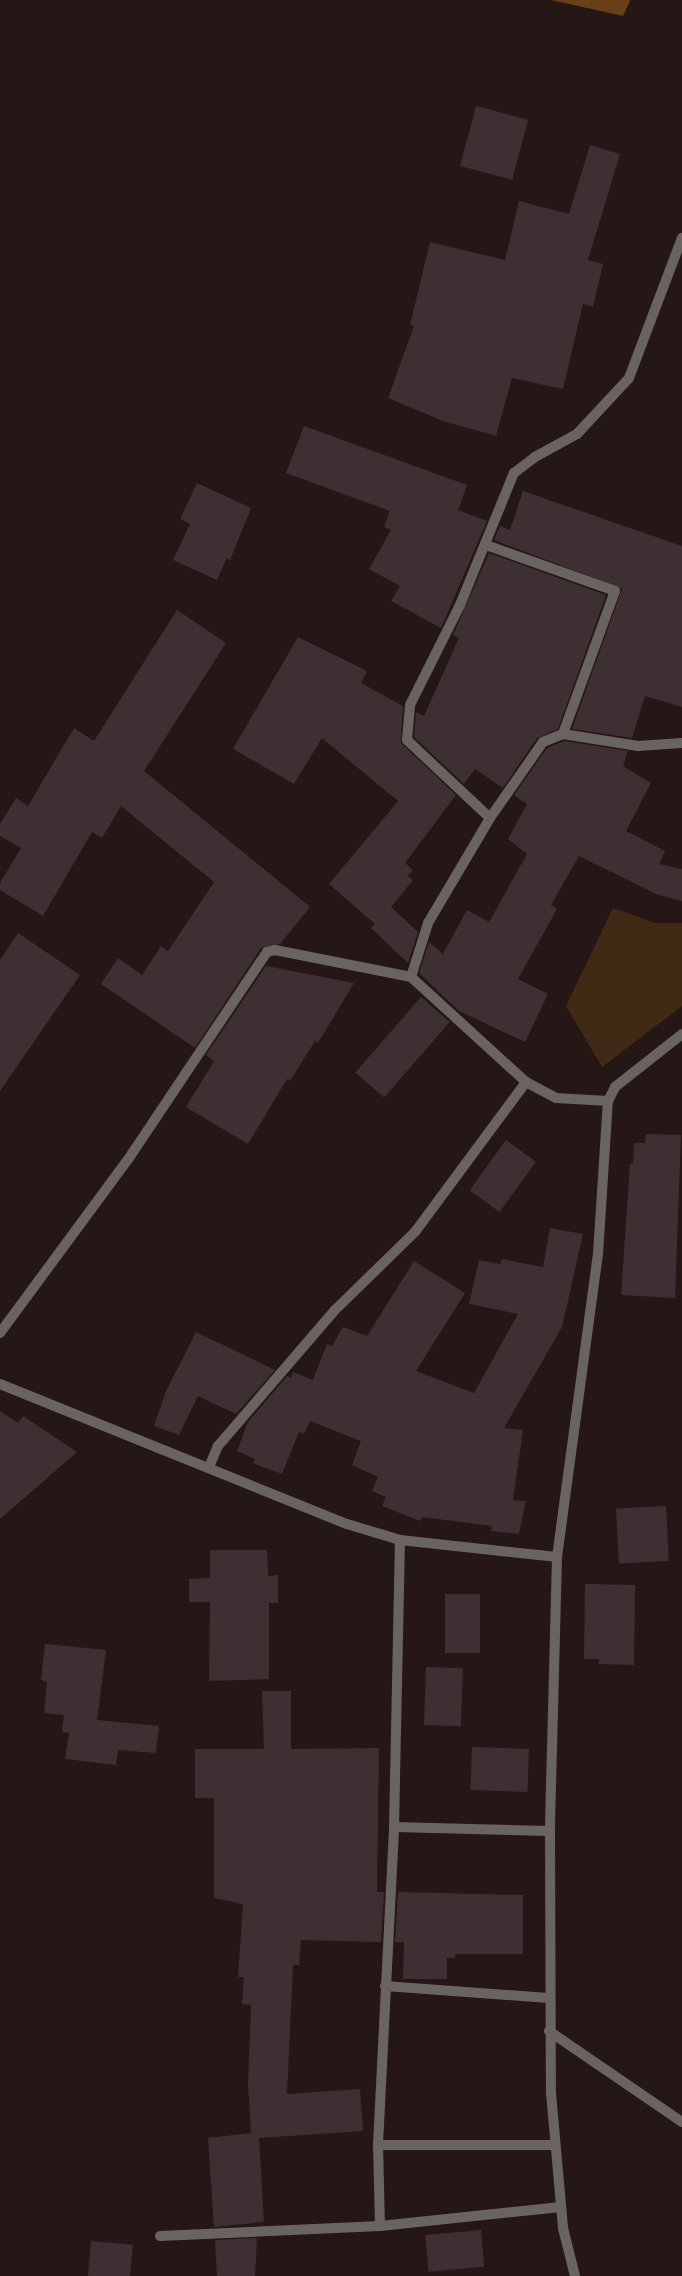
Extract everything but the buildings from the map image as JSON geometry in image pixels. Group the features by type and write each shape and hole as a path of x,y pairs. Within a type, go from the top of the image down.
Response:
{"street":[{"path":"490,818 407,740 410,705 486,545 514,473 535,457 577,434 629,378 682,238"},
{"path":"486,545 615,591 563,734"},
{"path":"411,977 428,923 490,818 543,742 563,734 638,746 682,742"},
{"path":"0,1332 129,1158 266,952 275,950 411,977 526,1082 556,1098 608,1101"},
{"path":"575,2276 562,2207 555,2145 549,2030 550,1831 558,1556 598,1254 608,1101 615,1086 682,1034"},
{"path":"209,1467 218,1446 334,1310 415,1232 526,1082"},
{"path":"0,1384 347,1524 400,1540 558,1556"},
{"path":"380,2226 378,2145 394,1827 400,1540"},
{"path":"394,1827 550,1831"},
{"path":"385,1986 549,1998"},
{"path":"549,2030 682,2122"},
{"path":"378,2145 555,2145"},
{"path":"160,2236 380,2226 562,2207"}],"shaded area":[{"path":"551,0 629,0 630,1 623,16"},
{"path":"613,908 655,923 682,923 682,1006 602,1067 566,1006"}]}
